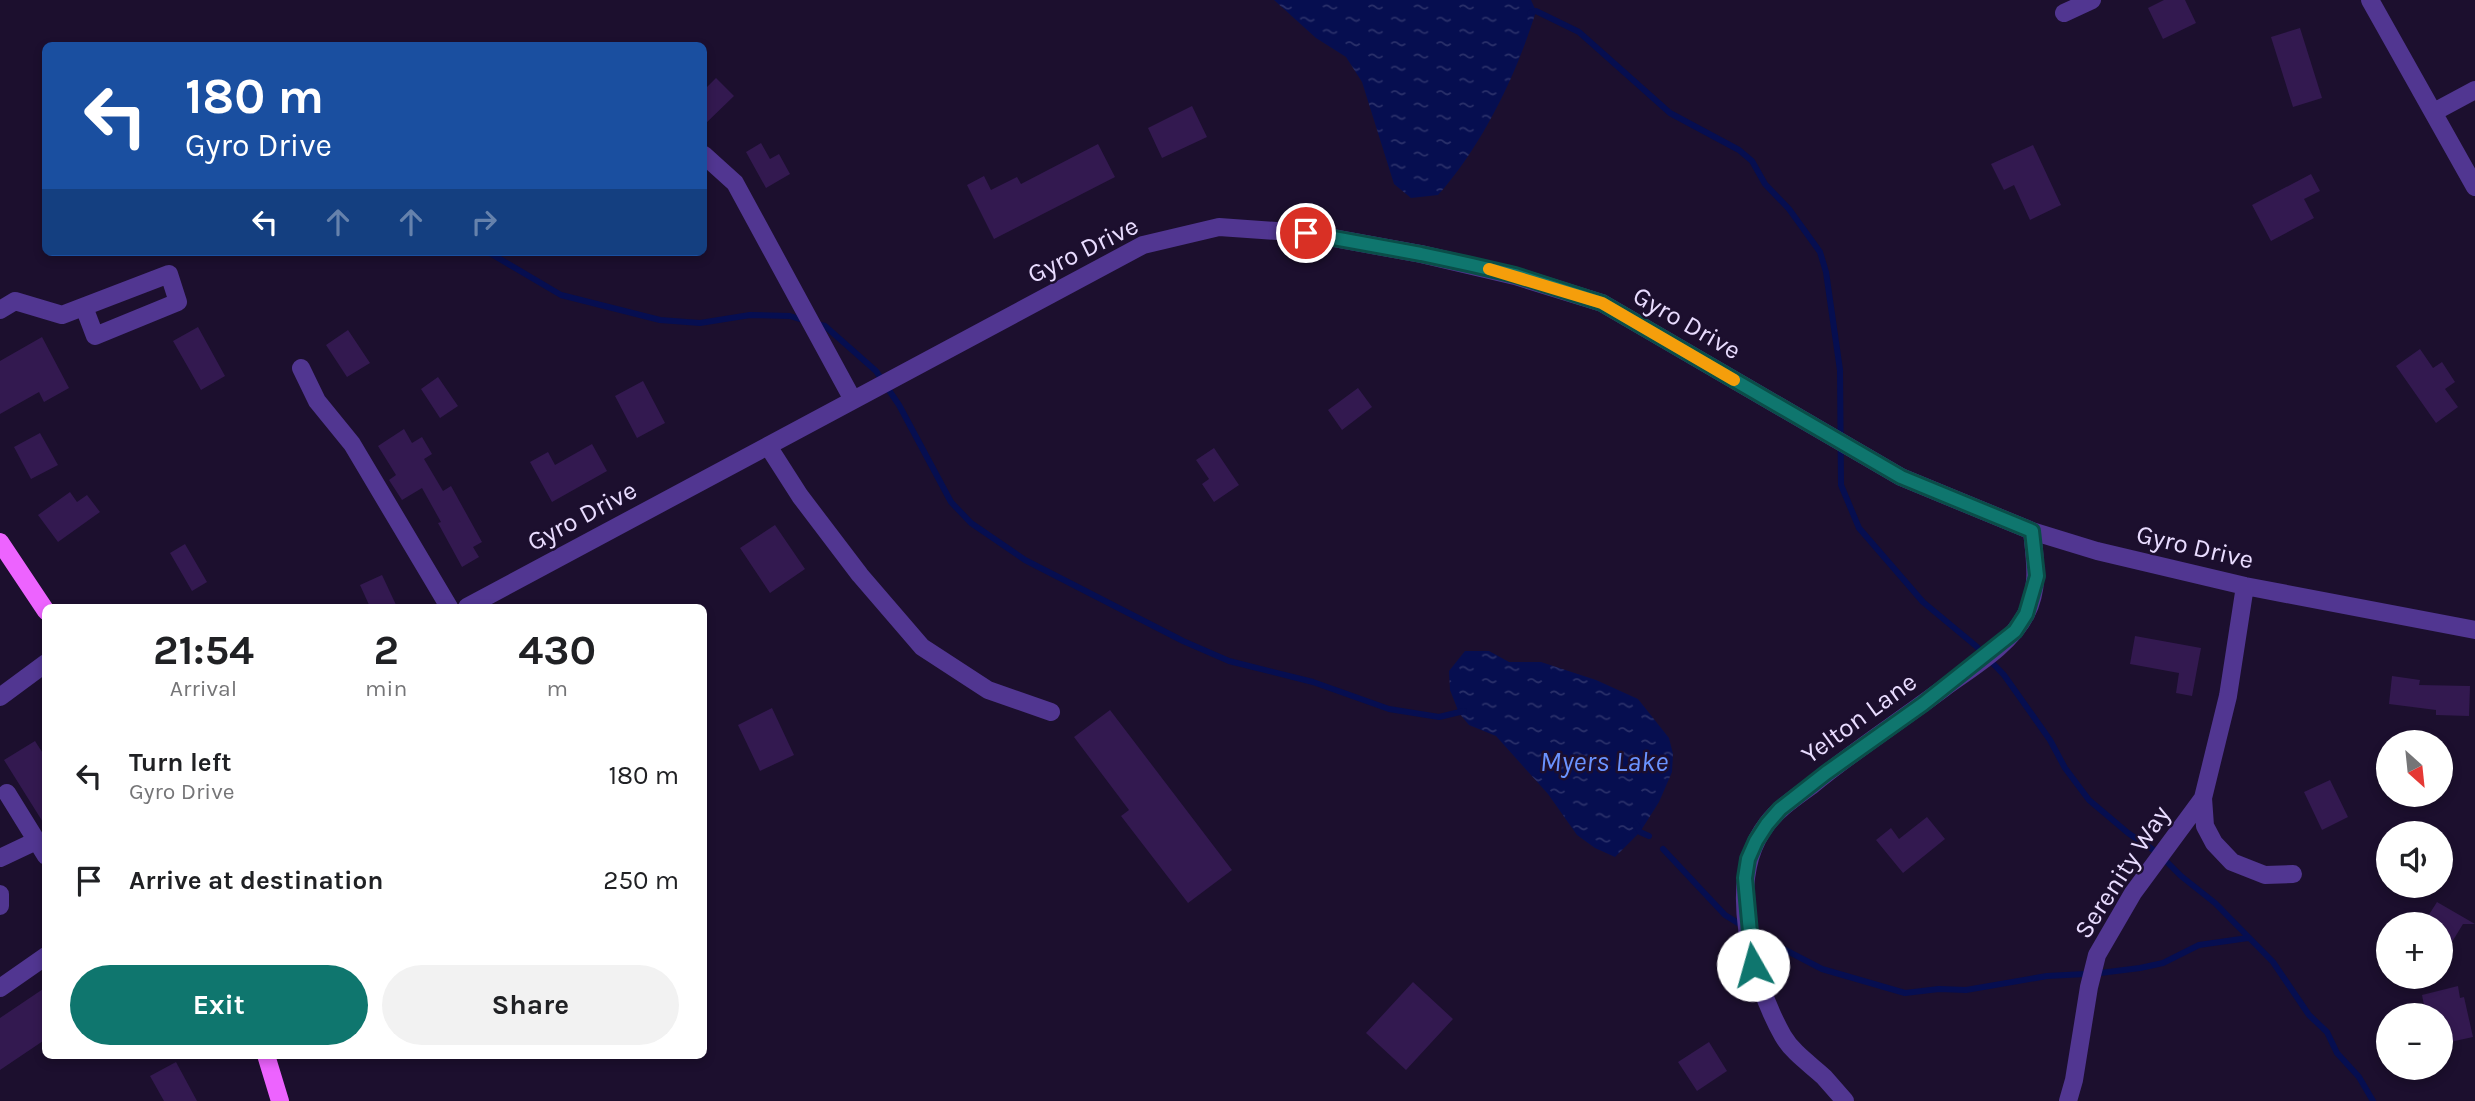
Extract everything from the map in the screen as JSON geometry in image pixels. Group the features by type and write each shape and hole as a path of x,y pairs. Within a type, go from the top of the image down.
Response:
{"main road":[{"path":"0,542 42,605"},
{"path":"267,1059 280,1101"}],"street":[{"path":"2064,13 2092,0"},
{"path":"2370,0 2475,187"},
{"path":"2434,112 2475,90"},
{"path":"707,158 735,183 853,400"},
{"name":"Gyro Drive","path":"473,604 1143,245 1219,227 1306,233 1515,275 1602,303 1901,477 2032,531 2097,551 2245,586 2475,630"},
{"path":"0,310 15,301 61,315 169,274 178,302 96,337 84,307"},
{"path":"301,368 317,401 352,444 447,604"},
{"path":"768,446 800,496 860,575 922,647 988,690 1051,712"},
{"name":"Yelton Lane","path":"1845,1101 1823,1076 1802,1059 1784,1037 1757,981 1746,907 1745,878 1748,859 1756,841 1780,809 1976,664 2015,631 2026,614 2037,576 2032,531"},
{"name":"Serenity Way","path":"2245,586 2228,696 2203,798 2205,826 2214,843 2232,862 2265,875 2293,874"},
{"path":"0,697 42,666"},
{"path":"0,858 41,849 7,793"},
{"name":"Serenity Way","path":"2067,1101 2074,1080 2096,955 2133,892 2203,798"},
{"path":"0,988 42,959"}],"water":[{"path":"1274,0 1531,0 1536,11 1508,84 1469,154 1438,195 1411,198 1394,184 1362,82 1346,57 1316,38"},
{"name":"Myers Lake","path":"1465,651 1489,651 1509,662 1541,662 1596,680 1638,699 1669,738 1673,754 1672,772 1659,802 1640,832 1615,857 1595,848 1577,835 1548,794 1496,736 1469,725 1459,713 1450,690 1449,671"}],"building":[{"path":"2164,0 2185,0 2196,23 2163,39 2148,8"},
{"path":"2300,28 2322,98 2293,107 2271,37"},
{"path":"716,78 734,96 707,122 707,87"},
{"path":"1192,106 1207,137 1162,158 1148,128"},
{"path":"761,143 770,159 779,154 790,174 766,188 746,152"},
{"path":"1098,144 1115,177 994,239 967,185 984,176 991,190 1017,177 1021,184"},
{"path":"2033,145 2061,205 2030,220 2014,185 2004,190 1991,164"},
{"path":"2311,174 2320,191 2304,199 2314,218 2271,241 2252,205"},
{"path":"198,327 225,376 201,390 173,341"},
{"path":"348,330 370,363 347,377 326,345"},
{"path":"42,337 69,388 44,402 39,392 0,414 0,361"},
{"path":"2420,349 2433,368 2442,362 2455,382 2445,389 2458,407 2436,423 2396,366"},
{"path":"438,377 458,406 440,418 421,389"},
{"path":"643,381 665,423 637,438 615,396"},
{"path":"1358,388 1372,407 1342,430 1328,410"},
{"path":"404,429 412,443 422,437 432,454 424,459 443,491 451,486 482,542 473,547 479,557 462,567 422,488 402,500 389,480 396,475 378,446"},
{"path":"40,433 58,465 31,479 14,447"},
{"path":"592,444 607,471 552,502 530,462 548,452 555,465"},
{"path":"1214,448 1239,485 1214,502 1202,484 1209,479 1196,460"},
{"path":"70,492 77,502 87,495 100,512 58,542 38,515"},
{"path":"775,525 805,569 770,593 740,548"},
{"path":"185,544 207,582 192,591 170,553"},
{"path":"382,575 396,604 369,604 360,585"},
{"path":"2135,636 2201,648 2192,696 2176,693 2179,673 2130,664"},
{"path":"2392,676 2420,680 2419,685 2470,686 2469,716 2436,715 2436,710 2389,704"},
{"path":"772,708 794,755 760,771 738,725"},
{"path":"1110,710 1232,870 1188,903 1121,816 1129,810 1074,737"},
{"path":"35,741 42,752 42,821 4,760"},
{"path":"2330,780 2348,817 2322,830 2304,792"},
{"path":"1927,817 1945,839 1903,873 1876,840 1891,828 1899,839"},
{"path":"2437,902 2475,924 2463,924 2453,940 2453,912 2431,912"},
{"path":"1413,982 1453,1019 1406,1070 1366,1033"},
{"path":"2458,986 2460,998 2464,997 2473,1037 2453,1041 2453,1003 2424,1003 2422,995"},
{"path":"42,990 42,1042 0,1070 0,1018"},
{"path":"1709,1042 1727,1071 1697,1091 1678,1062"},
{"path":"176,1062 197,1101 164,1101 150,1076"}],"waterway":[{"path":"1530,13 1536,11 1579,32 1670,113 1739,150 1752,161 1765,184 1789,209 1820,252 1826,272 1840,370 1841,485 1859,528 1923,602 1976,646 2004,675 2089,800 2128,833 2158,853 2181,876 2215,903 2273,962 2309,1015 2327,1032 2337,1053 2359,1077 2373,1101"},
{"path":"495,256 561,295 660,320 700,323 750,315 790,316 806,321"},
{"path":"816,324 825,326 876,371 899,405 951,502 971,523 1025,560 1183,641 1229,661 1313,682 1389,709 1439,717 1464,711"},
{"path":"1636,824 1640,832 1649,836"},
{"path":"1663,849 1725,915 1741,925"},
{"path":"1755,934 1822,969 1905,993 1939,989 1966,990 2047,976 2085,974"},
{"path":"2100,973 2163,963 2199,945 2248,938"}],"slow traffic":[{"path":"1489,269 1602,303 1734,380"}],"route":[{"path":"1306,233 1515,275 1602,303 1901,477 2032,531 2037,576 2026,614 2015,631 1923,704 1780,809 1756,841 1748,859 1745,878 1753,965"}]}
